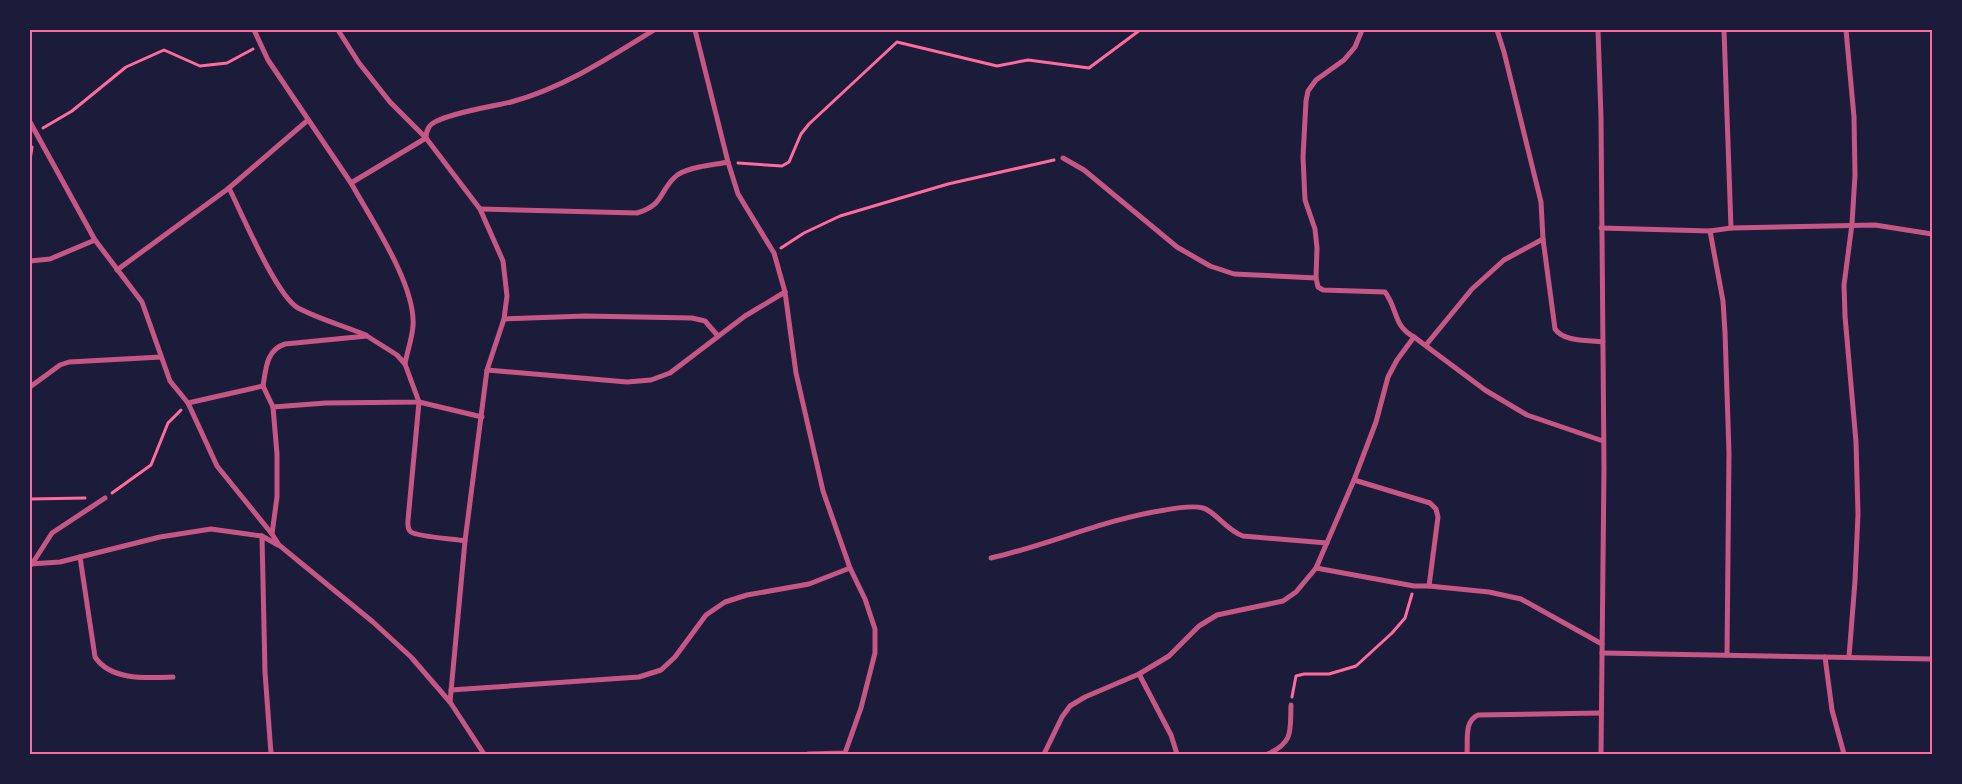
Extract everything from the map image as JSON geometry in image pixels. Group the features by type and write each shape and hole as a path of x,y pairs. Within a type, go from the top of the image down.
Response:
{"street":[{"path":"254,30 268,60 351,183 400,272 408,291 413,326 405,364"},
{"path":"338,30 359,63 390,102 426,138 480,209 503,261 507,296 504,319 487,370 465,541 450,702"},
{"path":"351,183 426,138 429,127 440,118 513,102 542,91 594,68 654,30"},
{"path":"695,30 728,162 738,194 774,253 785,292 796,373 823,491 850,568 865,599 875,629 875,653 861,708 845,753 808,754"},
{"path":"1362,30 1355,47 1344,60 1316,80 1308,91 1306,101 1303,157 1305,200 1316,238 1316,278 1318,287 1323,290 1385,292 1391,300 1399,325 1404,332 1414,337 1485,390 1527,415 1604,441"},
{"path":"1496,30 1504,52 1541,202 1543,239 1555,329 1558,334 1565,337 1603,342"},
{"path":"1598,30 1601,117 1604,441 1602,754"},
{"path":"1724,30 1731,228"},
{"path":"1846,30 1854,117 1852,224 1844,285 1845,316 1853,392 1858,514 1849,657"},
{"path":"117,270 230,188 308,120"},
{"path":"30,122 96,240 142,302 170,381 188,403 217,466 272,534 278,546"},
{"path":"1063,158 1084,170 1177,247 1210,266 1234,274 1316,278"},
{"path":"480,209 637,213 651,208 675,177 684,171 728,162"},
{"path":"230,188 275,280 286,298 298,307 367,336 397,355 405,364 419,402 408,528 411,532 465,541"},
{"path":"1601,228 1710,231 1731,228 1875,224 1932,234"},
{"path":"1710,231 1723,301 1725,332 1729,453 1727,655"},
{"path":"1426,346 1472,289 1504,260 1543,239"},
{"path":"30,261 50,259 96,240"},
{"path":"487,370 627,382 651,380 670,373 744,316 785,292"},
{"path":"504,319 585,316 692,318 705,321 718,336"},
{"path":"272,534 277,497 277,454 273,407 264,386 268,357 278,346 367,336"},
{"path":"1044,754 1062,717 1070,706 1085,697 1139,674 1169,656 1198,626 1217,615 1283,601 1296,592 1316,568 1354,480 1376,422 1388,377 1397,360 1414,337"},
{"path":"30,387 60,365 69,362 161,357"},
{"path":"188,403 264,386"},
{"path":"273,407 326,403 419,402 482,417"},
{"path":"1354,480 1430,502 1436,509 1438,517 1429,586"},
{"path":"31,564 52,533 105,498"},
{"path":"991,558 1126,518 1177,508 1202,508 1210,511 1233,532 1243,536 1327,543"},
{"path":"31,564 60,562 160,537 210,529 262,536 278,546 373,622 411,657 450,702 484,754"},
{"path":"262,536 265,672 271,754"},
{"path":"80,557 95,657 101,666 116,674 154,678 173,676"},
{"path":"451,690 639,677 661,670 675,657 706,616 725,602 747,595 809,584 850,568"},
{"path":"1316,568 1414,586 1489,592 1521,599 1602,644"},
{"path":"1602,653 1932,659"},
{"path":"1825,657 1832,710 1844,754"},
{"path":"1139,674 1172,735 1177,754"},
{"path":"1268,754 1285,744 1290,733 1291,705"},
{"path":"1467,754 1468,723 1478,714 1601,714"}],"path":[{"path":"728,162 782,166 789,162 801,134 809,124 897,42 997,66 1028,60 1089,68 1140,30"},
{"path":"35,133 72,111 126,67 164,50 200,66 227,63 260,45"},
{"path":"774,253 804,233 840,216 948,184 1063,158"},
{"path":"30,499 105,498 151,465 168,423 188,403"},
{"path":"1291,705 1296,676 1304,674 1329,674 1356,666 1392,633 1405,618 1414,586"}]}
